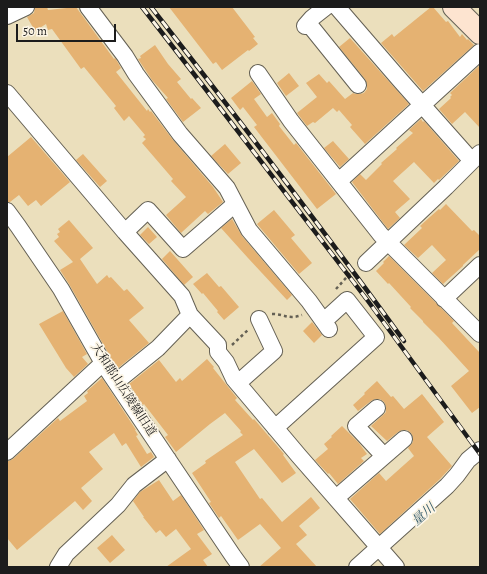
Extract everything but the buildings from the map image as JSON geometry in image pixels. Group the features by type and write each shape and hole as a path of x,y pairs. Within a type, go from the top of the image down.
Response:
{"street":[{"path":"7,16 26,7"},
{"path":"88,7 125,56 136,74 180,134 227,188 249,230 309,301 326,325 347,300 376,337 275,428"},
{"path":"326,7 306,24 358,85"},
{"path":"337,7 422,105 477,159 366,263"},
{"path":"454,7 480,34"},
{"path":"339,181 480,52"},
{"path":"258,73 291,121 381,235 480,334"},
{"path":"7,93 125,232 182,296 190,315 218,344 218,352 238,383 275,428 396,567"},
{"path":"125,232 148,210 183,249 235,204"},
{"name":"大和郡山広陵線旧道","path":"7,211 61,288 103,363 241,567"},
{"path":"444,299 480,265"},
{"path":"116,382 158,348 190,315"},
{"path":"238,383 274,351 259,319"},
{"path":"7,452 103,363"},
{"path":"377,408 356,426 384,456"},
{"path":"336,498 404,439"},
{"path":"357,567 382,550 448,486 468,460 480,450"},
{"path":"58,567 66,554 118,505 134,485 168,459"}],"railway":[{"path":"142,7 368,301 480,454"},
{"path":"151,7 279,173 404,341"}],"water label":[{"name":"量川","path":"424,515"}]}
